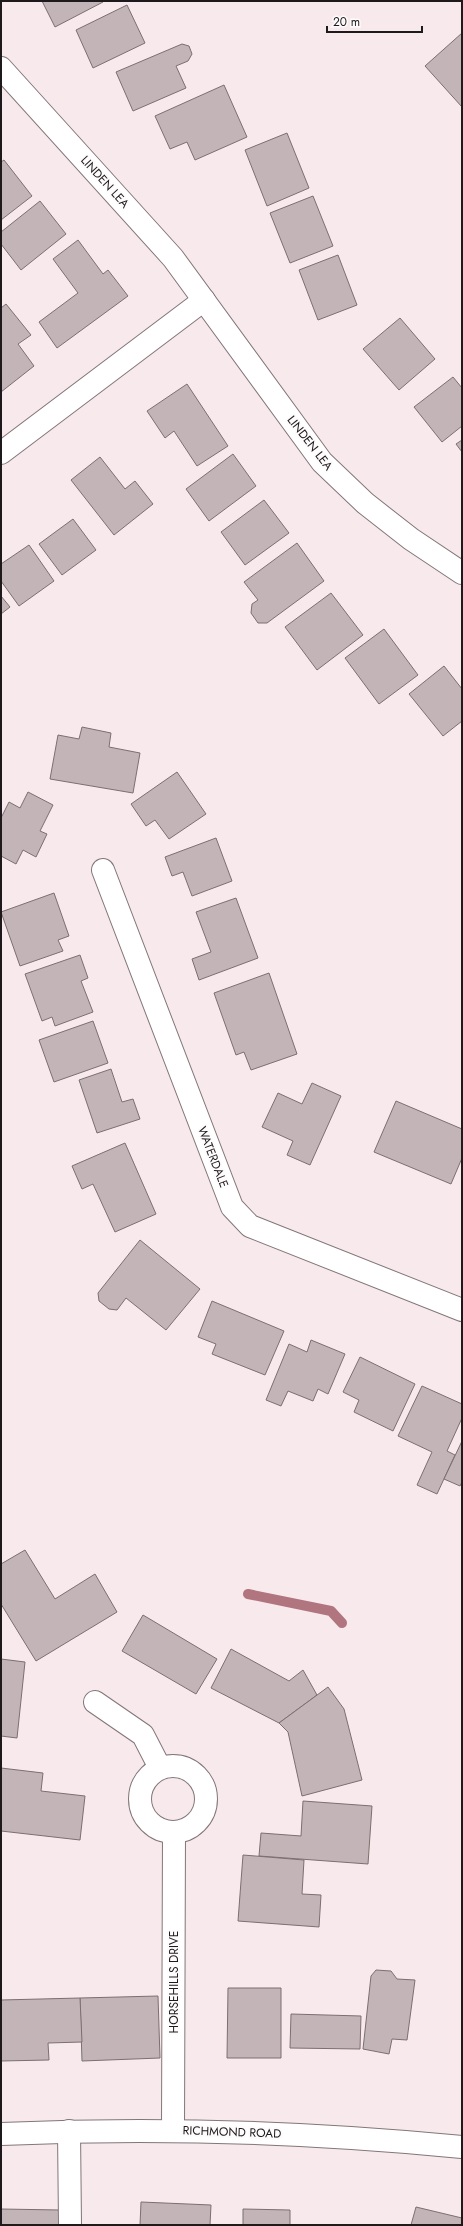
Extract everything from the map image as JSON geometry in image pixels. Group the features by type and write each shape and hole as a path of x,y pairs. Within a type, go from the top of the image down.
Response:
{"street":[{"name":"LINDEN LEA","path":"1,68 173,258 322,462 371,507 411,539 462,574"},
{"path":"1,453 204,300"},
{"name":"WATERDALE","path":"103,870 232,1207 250,1226 462,1310"},
{"path":"95,1702 143,1735 160,1768"},
{"path":"171,1765 187,1769 200,1779 205,1789 206,1800 204,1810 199,1820 191,1827 174,1833 159,1830 150,1824 143,1815 139,1804 143,1782 150,1774 160,1768 171,1765"},
{"name":"HORSEHILLS DRIVE","path":"173,2130 174,1833"},
{"name":"RICHMOND ROAD","path":"1,2134 69,2131 173,2130 317,2135 462,2147"},
{"path":"69,2131 70,2225"}],"building":[{"path":"42,1 102,1 103,2 55,27"},
{"path":"127,5 145,43 93,68 76,30"},
{"path":"462,33 462,107 425,66"},
{"path":"182,44 189,46 192,54 188,61 176,66 186,88 133,111 116,72"},
{"path":"224,85 247,137 195,160 187,142 170,149 155,116"},
{"path":"287,133 309,188 267,206 245,150"},
{"path":"4,160 32,196 1,220 1,162"},
{"path":"313,196 333,246 290,263 270,213"},
{"path":"40,201 66,234 21,270 1,244 1,232"},
{"path":"78,240 103,274 108,270 128,296 57,348 39,322 78,293 53,259"},
{"path":"338,255 357,305 318,320 299,270"},
{"path":"6,304 31,335 18,344 34,366 1,392 1,308"},
{"path":"400,318 435,359 399,390 363,349"},
{"path":"453,377 462,388 462,426 442,442 414,407"},
{"path":"187,384 228,446 197,466 174,431 165,438 147,411"},
{"path":"462,440 462,452 456,444"},
{"path":"233,454 256,486 209,521 186,489"},
{"path":"100,457 125,489 135,481 153,504 114,535 71,480"},
{"path":"264,500 289,533 245,565 221,532"},
{"path":"73,519 96,550 62,575 39,544"},
{"path":"297,543 324,581 267,623 258,623 251,613 252,604 258,600 244,582"},
{"path":"29,545 54,581 19,606 1,581 1,564"},
{"path":"331,593 363,635 317,670 285,627"},
{"path":"1,596 10,607 1,614"},
{"path":"384,629 418,675 379,704 345,658"},
{"path":"444,666 462,689 462,721 443,736 409,694"},
{"path":"82,727 111,733 109,747 140,753 133,793 50,779 58,735 79,739"},
{"path":"177,772 206,814 169,839 155,820 146,826 131,804"},
{"path":"28,792 53,805 40,831 47,834 36,857 23,850 16,864 1,856 1,818 9,802 20,808"},
{"path":"216,838 232,881 192,896 183,872 172,876 165,857"},
{"path":"54,893 69,936 58,940 63,951 20,966 1,912"},
{"path":"236,898 258,958 199,980 192,959 211,952 196,912"},
{"path":"80,955 88,978 81,981 93,1012 55,1026 52,1017 42,1021 25,974"},
{"path":"269,973 297,1054 251,1070 244,1052 236,1055 214,993"},
{"path":"93,1021 108,1063 54,1082 39,1040"},
{"path":"111,1069 122,1102 133,1099 140,1119 97,1133 79,1080"},
{"path":"312,1083 341,1096 310,1165 287,1155 293,1141 262,1127 278,1093 302,1104"},
{"path":"396,1101 462,1129 462,1158 451,1184 374,1152"},
{"path":"125,1143 156,1214 115,1232 93,1184 82,1189 72,1166"},
{"path":"140,1240 200,1289 166,1330 126,1298 117,1310 109,1309 99,1301 98,1293"},
{"path":"212,1301 284,1331 265,1375 212,1354 216,1344 198,1337"},
{"path":"311,1340 345,1354 328,1394 318,1389 313,1401 288,1391 281,1406 266,1400 289,1344 307,1352"},
{"path":"360,1357 415,1384 393,1431 354,1412 359,1400 343,1392"},
{"path":"422,1386 462,1404 462,1418 447,1451 455,1455 437,1494 417,1485 432,1452 398,1436"},
{"path":"462,1441 462,1482 460,1486 444,1479"},
{"path":"25,1550 55,1599 95,1574 117,1612 36,1661 1,1604 1,1564"},
{"path":"143,1615 217,1659 196,1694 122,1651"},
{"path":"231,1649 289,1681 303,1670 317,1695 279,1723 211,1688"},
{"path":"1,1659 25,1662 17,1738 1,1736"},
{"path":"328,1687 344,1709 362,1780 302,1796 288,1732 279,1723"},
{"path":"1,1768 43,1773 41,1791 85,1796 80,1840 1,1831"},
{"path":"303,1801 372,1806 368,1864 259,1856 261,1833 301,1836"},
{"path":"243,1855 304,1860 302,1894 321,1895 319,1927 238,1921"},
{"path":"376,1970 391,1971 397,1979 415,1980 407,2040 392,2039 389,2054 363,2049 371,1976"},
{"path":"228,1988 281,1988 281,2058 227,2058"},
{"path":"158,1996 160,2058 82,2061 80,1998"},
{"path":"80,1998 82,2042 48,2043 49,2060 1,2061 1,2000"},
{"path":"291,2014 361,2016 360,2049 290,2048"},
{"path":"141,2202 211,2205 210,2225 140,2225"},
{"path":"416,2207 462,2218 462,2225 411,2225"},
{"path":"1,2209 60,2210 60,2225 1,2225"},
{"path":"243,2209 290,2210 290,2225 243,2225"}],"waterway":[{"path":"248,1594 331,1611 342,1623"}]}
